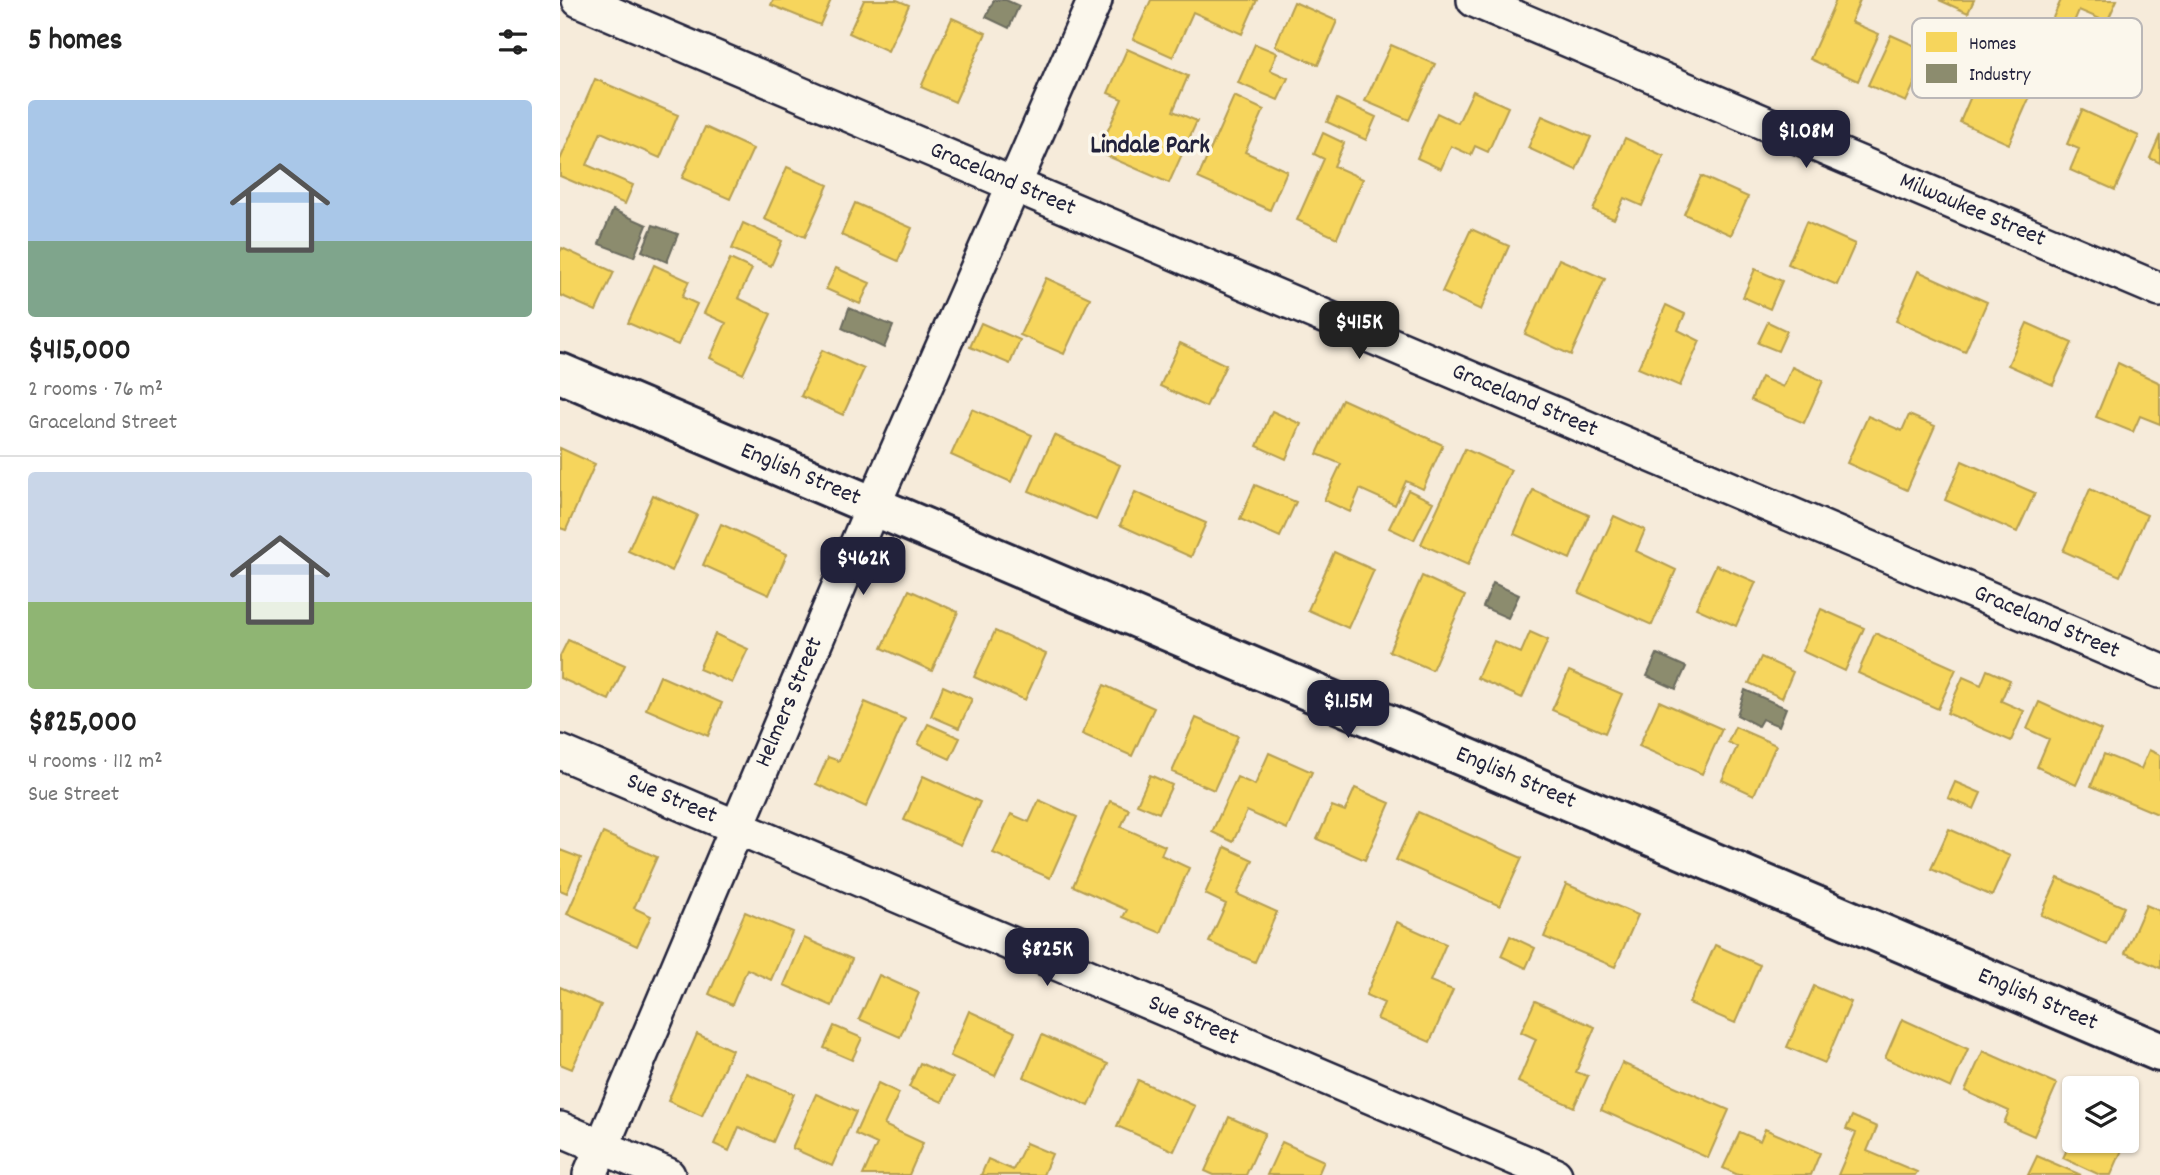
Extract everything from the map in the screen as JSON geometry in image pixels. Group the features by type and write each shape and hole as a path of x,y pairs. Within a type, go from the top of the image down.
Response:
{"street":[{"name":"Graceland Street","path":"579,0 2160,671"},
{"name":"Helmers Street","path":"596,1161 873,506 1095,0"},
{"name":"Milwaukee Street","path":"1474,0 2160,290"},
{"name":"English Street","path":"560,373 2160,1052"},
{"name":"Sue Street","path":"560,752 1555,1175"},
{"path":"560,1129 596,1161 668,1175"}],"building: Homes":[{"path":"773,0 831,0 820,25 771,5"},
{"path":"864,0 897,0 909,5 888,51 849,33"},
{"path":"1151,0 1257,0 1242,34 1193,12 1173,57 1133,39"},
{"path":"1836,0 1860,0 1851,22 1879,34 1858,81 1810,59"},
{"path":"1939,0 1974,0 1968,13"},
{"path":"2061,0 2117,0 2109,18 2098,18 2079,10 2076,18 2053,18"},
{"path":"1294,2 1337,21 1318,65 1275,46"},
{"path":"952,18 986,33 955,102 921,87"},
{"path":"1891,35 1912,44 1912,89 1906,102 1868,85"},
{"path":"1255,44 1277,53 1270,70 1288,78 1278,100 1238,83"},
{"path":"1391,45 1435,64 1409,120 1365,101"},
{"path":"1127,49 1188,76 1173,111 1197,121 1169,183 1098,152 1122,99 1108,93"},
{"path":"595,79 678,115 660,158 601,132 587,165 633,185 625,204 560,176 560,160"},
{"path":"1473,91 1508,107 1488,152 1475,146 1471,155 1451,146 1441,169 1417,158 1437,113 1458,123"},
{"path":"1234,96 1264,110 1245,152 1287,171 1270,210 1198,178"},
{"path":"1970,98 2029,98 2009,144 1960,122"},
{"path":"1337,99 1376,117 1366,140 1327,122"},
{"path":"2082,110 2139,136 2115,190 2070,170 2079,149 2067,144"},
{"path":"1542,116 1591,137 1576,170 1528,148"},
{"path":"705,127 753,149 730,199 682,178"},
{"path":"1323,133 1344,143 1334,166 1363,179 1337,238 1297,220 1324,159 1314,154"},
{"path":"2160,135 2160,163 2150,158"},
{"path":"1625,138 1664,156 1642,206 1624,198 1614,219 1593,210"},
{"path":"787,167 828,185 805,237 764,219"},
{"path":"1701,176 1748,197 1731,235 1684,214"},
{"path":"855,203 912,228 898,261 841,235"},
{"path":"1806,222 1855,244 1837,285 1788,264"},
{"path":"743,223 782,241 771,266 732,249"},
{"path":"1471,229 1509,246 1481,310 1442,292"},
{"path":"562,248 614,272 596,311 560,295"},
{"path":"730,259 752,269 738,298 771,314 743,374 710,358 726,323 704,313"},
{"path":"1559,259 1605,279 1571,355 1525,334"},
{"path":"654,265 689,281 682,297 697,304 678,345 628,323"},
{"path":"836,268 870,283 860,304 826,289"},
{"path":"1755,269 1782,281 1770,309 1743,297"},
{"path":"1918,271 1987,302 1965,352 1896,321"},
{"path":"1046,278 1090,298 1064,354 1020,335"},
{"path":"1666,305 1685,314 1678,330 1700,341 1680,386 1638,368"},
{"path":"1768,322 1787,331 1778,351 1758,343"},
{"path":"981,323 1020,340 1010,364 970,347"},
{"path":"2027,323 2072,343 2053,385 2008,365"},
{"path":"1180,343 1226,365 1206,407 1160,386"},
{"path":"822,350 864,369 843,415 801,396"},
{"path":"2118,363 2160,383 2160,424 2140,416 2133,432 2096,417"},
{"path":"1792,367 1823,381 1804,423 1751,400 1761,377 1783,387"},
{"path":"1342,399 1443,445 1423,489 1406,481 1395,505 1360,489 1350,512 1324,500 1341,464 1317,454"},
{"path":"972,409 1032,435 1011,482 951,455"},
{"path":"1272,411 1301,424 1286,459 1257,446"},
{"path":"1909,415 1935,426 1907,490 1847,463 1868,416 1902,431"},
{"path":"1054,435 1120,465 1096,520 1029,491"},
{"path":"560,448 595,464 566,530 560,528"},
{"path":"1465,449 1511,470 1468,565 1421,544"},
{"path":"1962,461 2035,493 2017,532 1945,500"},
{"path":"1255,485 1296,502 1280,537 1240,519"},
{"path":"2090,489 2147,515 2120,576 2063,551"},
{"path":"1408,490 1433,502 1414,540 1389,528"},
{"path":"1533,490 1589,515 1570,559 1514,534"},
{"path":"1135,492 1206,523 1191,557 1120,525"},
{"path":"653,495 697,515 672,571 628,551"},
{"path":"1614,516 1645,530 1636,551 1676,570 1652,625 1579,593"},
{"path":"721,524 787,554 769,595 703,565"},
{"path":"1334,552 1374,570 1348,628 1308,610"},
{"path":"1716,565 1756,582 1736,626 1696,608"},
{"path":"1422,576 1465,596 1432,670 1389,651"},
{"path":"909,590 958,612 932,671 882,648"},
{"path":"1821,609 1864,628 1845,671 1802,651"},
{"path":"995,631 1046,654 1025,700 974,677"},
{"path":"1530,632 1548,640 1522,698 1477,678 1494,641 1521,653"},
{"path":"1875,633 1956,669 1938,709 1858,673"},
{"path":"715,634 748,649 732,683 699,669"},
{"path":"568,640 625,665 609,700 560,678 560,656"},
{"path":"1761,657 1793,672 1782,698 1749,683"},
{"path":"1987,670 2010,680 2001,701 2024,711 2011,741 1947,713 1963,677 1981,685"},
{"path":"1569,671 1622,694 1605,733 1552,710"},
{"path":"660,676 722,703 708,736 646,709"},
{"path":"1104,685 1154,708 1132,756 1082,734"},
{"path":"943,686 972,699 959,728 931,716"},
{"path":"1659,701 1722,729 1702,774 1639,746"},
{"path":"865,702 905,719 866,807 816,784 828,757 839,761"},
{"path":"2039,702 2101,730 2076,785 2037,767 2049,739 2027,729"},
{"path":"1196,718 1238,736 1214,790 1172,772"},
{"path":"928,724 960,738 950,759 918,744"},
{"path":"1735,727 1776,745 1754,795 1722,780 1737,747 1728,742"},
{"path":"2149,750 2160,755 2160,815 2091,786 2104,754 2141,769"},
{"path":"1269,753 1312,772 1287,829 1247,811 1233,842 1212,832 1237,777 1255,785"},
{"path":"1150,775 1172,785 1159,813 1137,804"},
{"path":"923,776 980,802 961,845 904,820"},
{"path":"1955,782 1981,793 1974,809 1948,798"},
{"path":"1355,788 1390,803 1365,860 1317,839 1332,806 1345,811"},
{"path":"1039,800 1077,817 1050,878 993,853 1011,814 1029,822"},
{"path":"1110,801 1129,809 1121,827 1165,846 1161,855 1189,868 1161,933 1123,917 1127,910 1073,886"},
{"path":"1418,812 1522,858 1500,906 1396,860"},
{"path":"1949,829 2010,856 1992,896 1931,869"},
{"path":"603,833 657,857 634,908 651,916 637,946 567,914"},
{"path":"1225,847 1253,860 1237,894 1277,912 1255,962 1209,942 1226,904 1205,894"},
{"path":"560,850 581,858 567,893 560,890"},
{"path":"2058,878 2124,907 2107,945 2041,915"},
{"path":"1566,884 1638,915 1615,967 1544,937"},
{"path":"2146,905 2160,911 2160,968 2125,953"},
{"path":"745,912 792,932 771,980 747,969 732,1005 709,994"},
{"path":"1397,922 1446,944 1430,981 1453,990 1430,1042 1377,1019 1384,1003 1366,995"},
{"path":"1510,936 1535,948 1526,968 1501,956"},
{"path":"804,938 852,959 832,1006 784,985"},
{"path":"1715,945 1760,965 1735,1023 1689,1003"},
{"path":"879,975 919,993 900,1037 859,1019"},
{"path":"1814,986 1851,1002 1825,1063 1787,1047"},
{"path":"560,987 601,1005 572,1069 560,1064"},
{"path":"1535,1001 1595,1027 1576,1072 1588,1076 1574,1107 1518,1082 1536,1039 1521,1032"},
{"path":"969,1011 1015,1032 995,1076 950,1056"},
{"path":"1902,1019 1968,1049 1951,1088 1885,1058"},
{"path":"834,1026 862,1038 852,1060 824,1048"},
{"path":"697,1034 732,1050 702,1116 668,1101"},
{"path":"1042,1035 1108,1064 1089,1106 1024,1077"},
{"path":"1983,1051 2057,1084 2034,1136 2004,1123 2009,1111 1965,1091"},
{"path":"920,1063 953,1078 942,1102 909,1087"},
{"path":"1622,1063 1729,1110 1708,1158 1601,1110"},
{"path":"746,1073 794,1094 773,1142 739,1127 729,1151 714,1144"},
{"path":"1138,1080 1195,1106 1174,1151 1117,1126"},
{"path":"878,1083 899,1093 884,1125 923,1143 909,1175 863,1175 877,1144 855,1134"},
{"path":"816,1094 856,1112 832,1166 792,1148"},
{"path":"1852,1116 1877,1127 1867,1151 1917,1172 1915,1175 1838,1175 1856,1133 1846,1129"},
{"path":"1229,1117 1265,1133 1246,1175 1214,1175 1205,1171"},
{"path":"1765,1129 1820,1153 1811,1175 1738,1175 1723,1168 1740,1132 1760,1141"},
{"path":"1282,1142 1324,1161 1318,1175 1267,1175"},
{"path":"1026,1143 1052,1154 1043,1175 981,1175 988,1159 1013,1170"},
{"path":"2065,1153 2121,1153 2111,1175 2100,1175 2063,1158"},
{"path":"2037,1156 2081,1175 2028,1175"}],"building: Industry":[{"path":"994,0 1006,0 1019,6 1009,28 986,17"},
{"path":"613,210 647,225 634,257 599,244"},
{"path":"653,225 678,234 667,262 642,251"},
{"path":"849,308 893,326 884,348 842,328"},
{"path":"1493,583 1519,595 1508,618 1483,607"},
{"path":"1657,654 1686,667 1676,689 1647,676"},
{"path":"1745,690 1786,708 1779,726 1762,719 1758,726 1737,715"}],"district":[{"name":"Lindale Park","path":"1150,146"}]}
